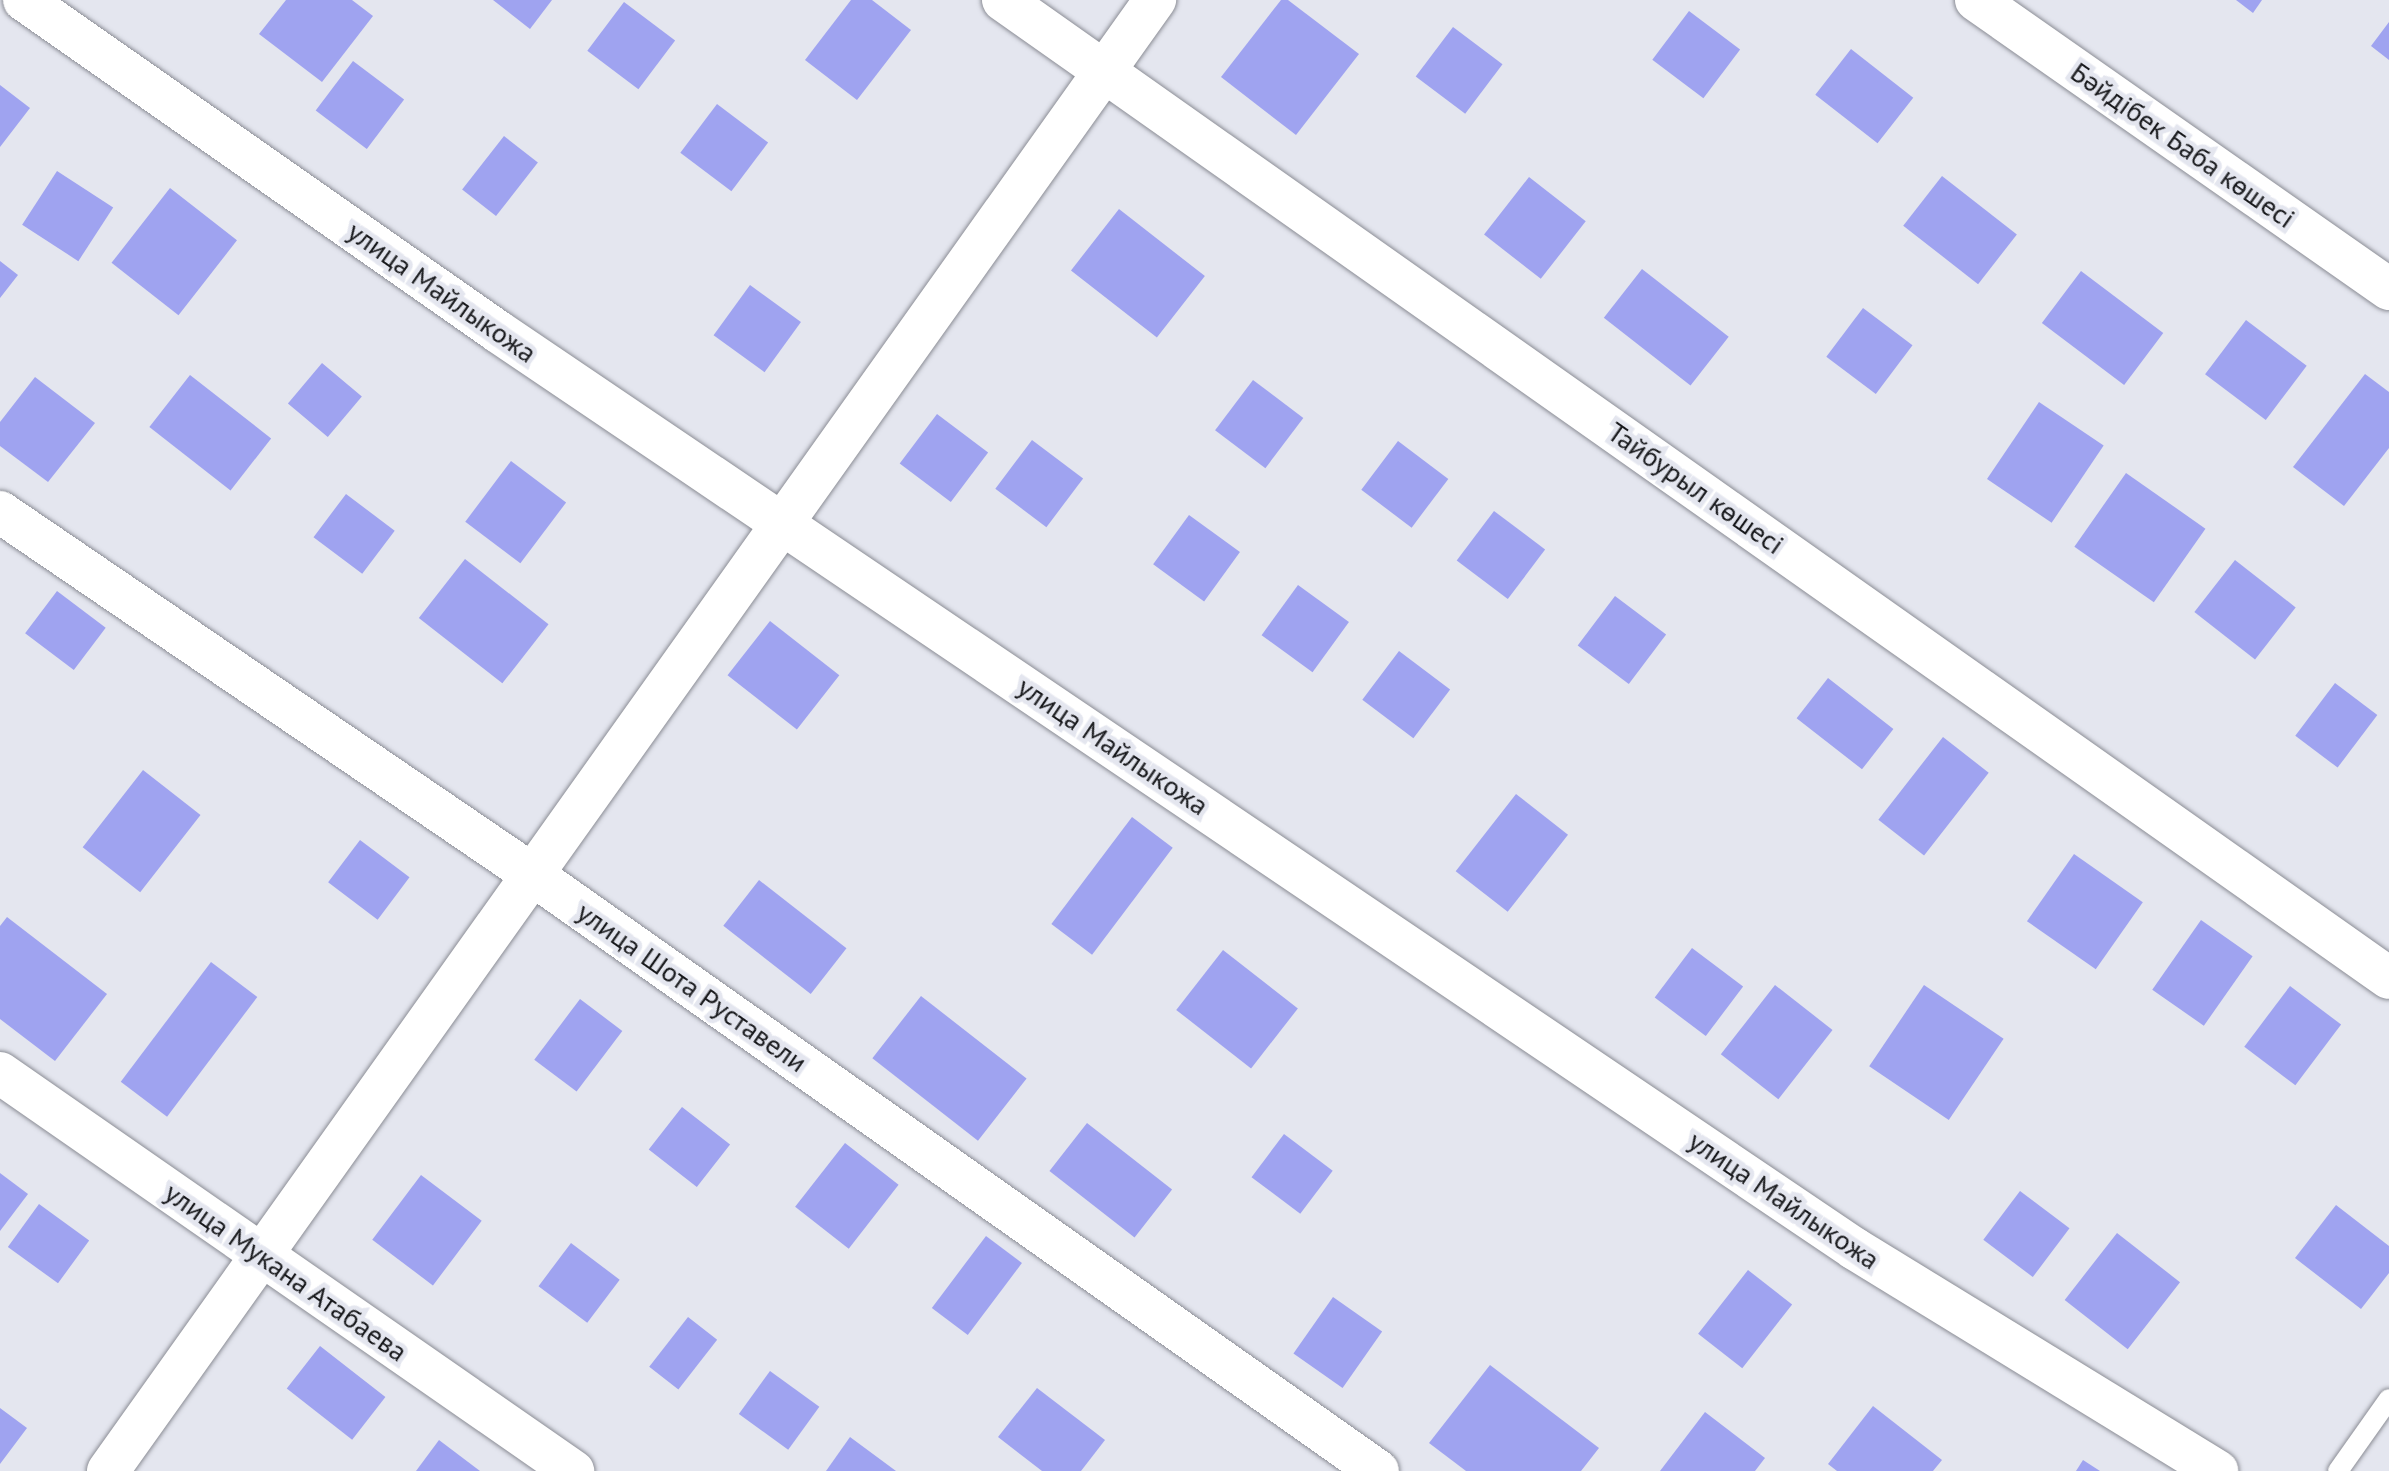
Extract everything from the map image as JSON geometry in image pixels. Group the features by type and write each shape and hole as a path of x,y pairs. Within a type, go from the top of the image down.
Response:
{"street":[{"name":"улица Майлыкожа","path":"24,0 497,331 1855,1249 2217,1471"},
{"name":"Тайбурыл көшесі","path":"1002,0 2389,978"},
{"path":"108,1471 1155,0"},
{"name":"Бәйдібек Баба көшесі","path":"1976,0 2389,290"},
{"name":"улица Шота Руставели","path":"0,512 533,875 1378,1471"},
{"name":"улица Мукана Атабаева","path":"0,1073 573,1471"}],"lane":[{"path":"2338,1471 2389,1398"}],"building":[{"path":"286,0 352,0 373,16 322,82 259,34"},
{"path":"493,0 552,0 530,29"},
{"path":"851,0 872,0 911,30 857,100 805,60"},
{"path":"1281,0 1288,0 1359,54 1296,135 1221,77"},
{"path":"2236,0 2262,0 2253,13"},
{"path":"624,2 675,41 638,89 587,51"},
{"path":"1689,11 1740,50 1703,98 1652,60"},
{"path":"2389,22 2389,60 2371,46"},
{"path":"1453,27 1503,64 1465,114 1416,77"},
{"path":"1851,49 1913,98 1878,143 1815,95"},
{"path":"353,61 404,100 367,149 316,111"},
{"path":"0,85 30,108 0,147"},
{"path":"717,104 768,143 731,191 680,153"},
{"path":"504,136 538,162 496,216 462,190"},
{"path":"57,171 113,207 78,261 22,225"},
{"path":"1942,176 2017,234 1978,284 1903,226"},
{"path":"1529,177 1586,221 1541,279 1484,235"},
{"path":"170,188 237,240 178,315 112,263"},
{"path":"1119,209 1205,276 1157,338 1071,270"},
{"path":"0,261 18,275 0,298"},
{"path":"1642,269 1729,337 1691,386 1604,318"},
{"path":"2081,271 2163,333 2124,385 2042,323"},
{"path":"750,285 801,322 765,372 714,335"},
{"path":"1863,308 1913,345 1876,394 1826,357"},
{"path":"2246,320 2307,366 2266,420 2205,374"},
{"path":"322,363 362,396 328,437 288,404"},
{"path":"2365,374 2389,392 2389,448 2344,506 2293,467"},
{"path":"190,375 271,438 231,490 149,427"},
{"path":"35,377 95,423 48,482 0,446 0,422"},
{"path":"1253,380 1303,418 1265,468 1215,430"},
{"path":"2039,402 2104,446 2052,523 1987,479"},
{"path":"937,414 988,453 951,502 900,464"},
{"path":"1032,440 1083,479 1046,527 995,489"},
{"path":"1398,441 1448,479 1412,528 1361,490"},
{"path":"511,461 566,503 520,563 465,522"},
{"path":"2126,473 2205,529 2154,602 2074,547"},
{"path":"346,494 395,531 362,574 314,537"},
{"path":"1494,511 1545,550 1508,599 1457,561"},
{"path":"1189,515 1240,552 1204,601 1153,564"},
{"path":"465,559 549,624 502,683 419,618"},
{"path":"2235,560 2296,607 2255,659 2194,612"},
{"path":"1298,585 1349,622 1313,672 1262,635"},
{"path":"57,591 106,628 74,670 25,633"},
{"path":"1615,596 1666,635 1629,684 1578,646"},
{"path":"770,621 839,675 797,730 728,675"},
{"path":"1399,651 1450,690 1413,738 1362,700"},
{"path":"1828,678 1893,729 1862,769 1797,718"},
{"path":"2335,683 2377,715 2338,768 2295,736"},
{"path":"1943,737 1989,773 1924,855 1878,820"},
{"path":"143,770 201,815 140,892 83,847"},
{"path":"1516,794 1568,835 1508,912 1456,871"},
{"path":"1132,817 1173,848 1092,955 1051,924"},
{"path":"360,840 410,877 378,920 328,882"},
{"path":"2074,854 2143,902 2096,969 2027,921"},
{"path":"759,880 846,948 811,994 723,926"},
{"path":"7,917 107,994 55,1061 0,1019 0,926"},
{"path":"2201,920 2253,956 2204,1026 2152,990"},
{"path":"1692,948 1743,987 1706,1036 1655,998"},
{"path":"1223,950 1298,1008 1251,1068 1176,1010"},
{"path":"211,962 257,997 167,1117 121,1082"},
{"path":"1775,985 1833,1030 1778,1099 1721,1054"},
{"path":"1924,985 2004,1039 1949,1120 1869,1066"},
{"path":"2290,986 2341,1025 2295,1085 2244,1047"},
{"path":"921,996 1027,1078 978,1141 872,1058"},
{"path":"580,999 622,1031 577,1092 534,1060"},
{"path":"682,1107 730,1145 697,1187 649,1150"},
{"path":"1087,1123 1172,1189 1135,1238 1049,1171"},
{"path":"1284,1134 1333,1171 1300,1214 1252,1177"},
{"path":"845,1143 899,1185 849,1249 795,1207"},
{"path":"0,1173 28,1194 0,1231"},
{"path":"421,1175 482,1221 433,1285 372,1240"},
{"path":"2020,1191 2070,1228 2033,1277 1983,1240"},
{"path":"39,1204 89,1240 58,1283 8,1247"},
{"path":"2336,1205 2389,1246 2389,1273 2361,1309 2295,1258"},
{"path":"2117,1233 2180,1282 2128,1349 2065,1300"},
{"path":"986,1236 1022,1263 968,1335 932,1308"},
{"path":"571,1243 620,1280 587,1323 539,1286"},
{"path":"1748,1270 1792,1304 1742,1368 1698,1334"},
{"path":"1333,1297 1382,1331 1343,1388 1293,1354"},
{"path":"688,1317 717,1340 678,1389 649,1367"},
{"path":"320,1346 385,1397 352,1440 287,1389"},
{"path":"1490,1365 1599,1448 1581,1471 1466,1471 1429,1443"},
{"path":"770,1371 819,1407 788,1450 739,1414"},
{"path":"1037,1388 1105,1440 1081,1471 1042,1471 998,1437"},
{"path":"1873,1406 1942,1460 1933,1471 1837,1471 1828,1464"},
{"path":"0,1408 27,1428 0,1464"},
{"path":"1705,1412 1765,1458 1755,1471 1660,1471"},
{"path":"850,1437 896,1471 826,1471"},
{"path":"439,1440 480,1471 416,1471"},
{"path":"2083,1460 2100,1471 2076,1471"}]}
